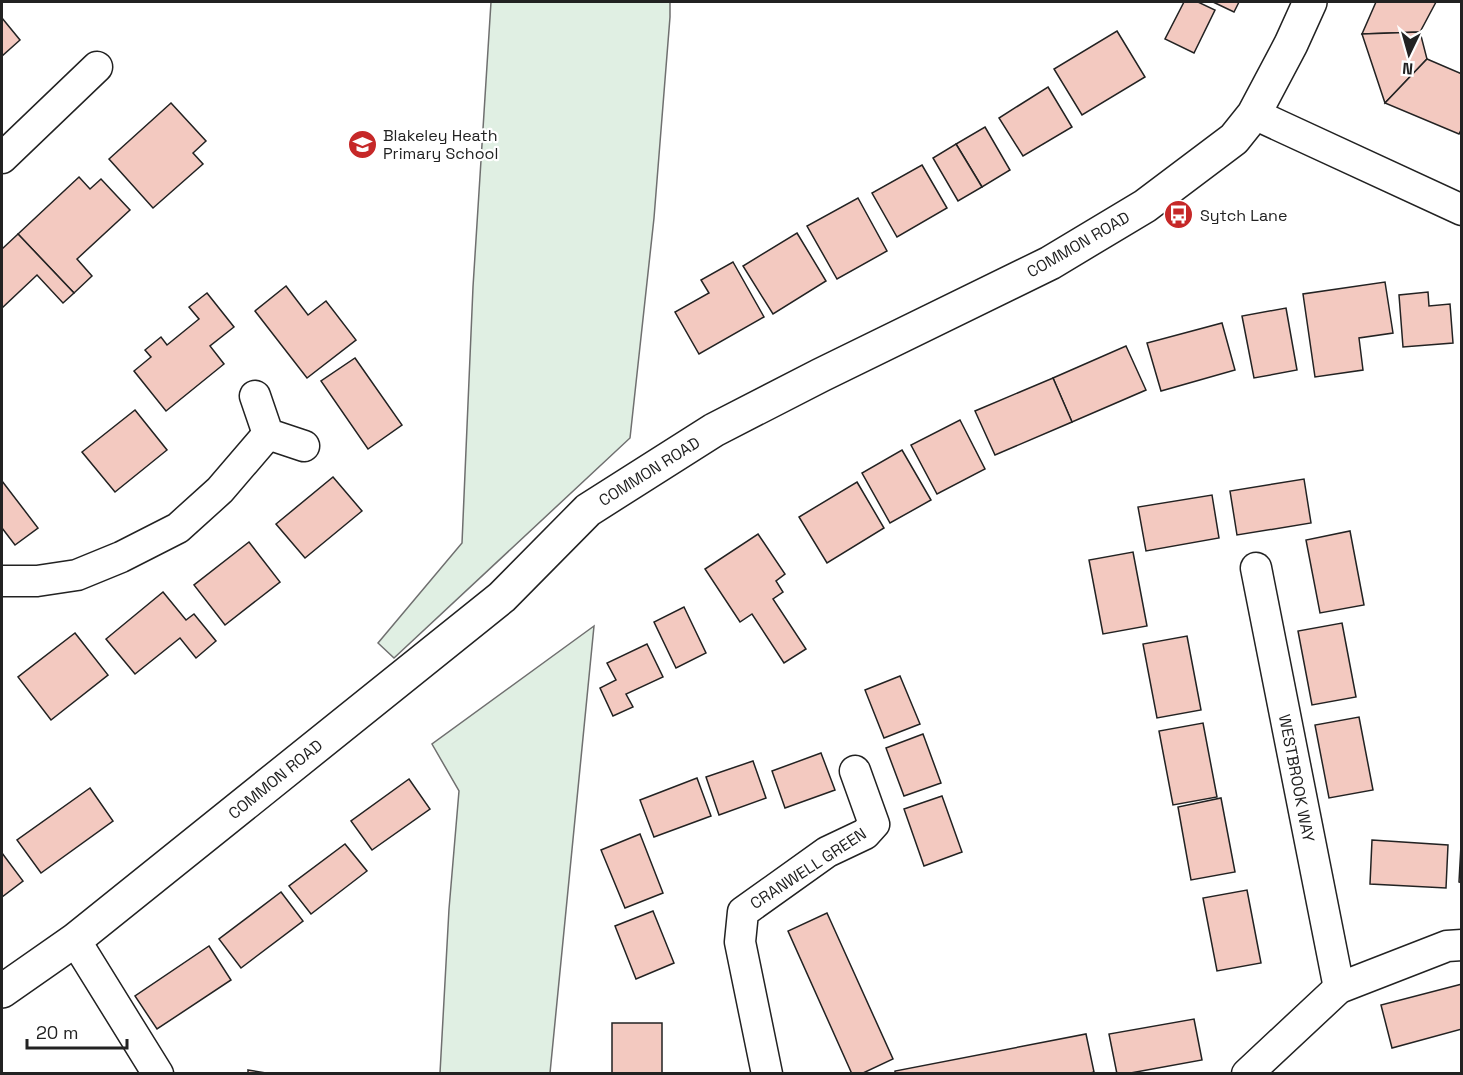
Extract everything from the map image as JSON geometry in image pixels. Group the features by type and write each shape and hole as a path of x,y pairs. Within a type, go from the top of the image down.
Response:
{"street":[{"name":"COMMON ROAD","path":"2,991 75,940 502,597 588,510 714,430 1050,263 1145,206 1234,139 1254,114 1310,2"},
{"path":"2,158 97,67"},
{"path":"1254,114 1461,210"},
{"path":"255,396 268,434"},
{"path":"268,434 304,446"},
{"path":"2,581 37,581 78,575 121,557 178,528 220,490 268,434"},
{"name":"WESTBROOK WAY","path":"1256,567 1339,988"},
{"name":"CRANWELL GREEN","path":"767,1074 740,942 743,912 827,852 865,834 874,824 855,771"},
{"path":"75,940 158,1074"},
{"path":"1247,1074 1339,988 1448,946 1461,945"}],"green space":[{"path":"491,2 670,2 654,218 630,438 394,658 378,643 462,543 473,287"},
{"path":"594,626 550,1073 440,1073 449,909 459,791 432,744"}],"building":[{"path":"1184,2 1198,2 1215,10 1194,53 1165,39"},
{"path":"1213,2 1239,2 1234,12"},
{"path":"1376,2 1436,2 1420,32 1362,34"},
{"path":"2,18 20,40 2,56"},
{"path":"1117,31 1145,77 1082,115 1054,69"},
{"path":"1420,32 1427,59 1385,103 1362,34"},
{"path":"1427,59 1462,74 1462,128 1459,134 1385,103"},
{"path":"1048,87 1072,127 1023,156 999,118"},
{"path":"171,103 206,141 193,153 203,164 153,208 109,159"},
{"path":"985,127 1010,170 982,187 956,144"},
{"path":"956,144 982,187 958,201 933,158"},
{"path":"922,165 947,208 897,237 872,193"},
{"path":"79,177 90,189 101,179 130,210 77,259 92,276 74,293 18,234"},
{"path":"858,198 887,251 837,279 807,226"},
{"path":"797,233 826,281 773,314 743,266"},
{"path":"18,234 74,293 63,303 37,275 2,308 2,249"},
{"path":"733,262 764,317 699,354 675,312 709,293 701,280"},
{"path":"1385,282 1393,333 1359,338 1363,370 1315,377 1303,294"},
{"path":"286,286 308,315 326,301 356,340 307,378 255,311"},
{"path":"1428,292 1429,306 1450,304 1453,343 1403,347 1399,295"},
{"path":"207,293 234,327 210,346 224,364 166,411 134,371 151,357 145,350 161,337 167,345 199,319 189,307"},
{"path":"1286,308 1297,370 1254,378 1242,316"},
{"path":"1222,323 1235,370 1161,391 1147,343"},
{"path":"1126,346 1146,390 1072,422 1053,378"},
{"path":"355,358 402,425 368,449 321,381"},
{"path":"1053,378 1072,422 995,455 975,411"},
{"path":"135,410 167,450 115,492 82,452"},
{"path":"960,420 985,469 937,494 911,445"},
{"path":"902,450 931,500 890,523 862,473"},
{"path":"333,477 362,511 305,558 276,524"},
{"path":"1304,479 1311,523 1237,535 1230,491"},
{"path":"2,481 38,528 15,545 2,528"},
{"path":"857,482 884,528 827,563 799,517"},
{"path":"1212,495 1219,538 1146,551 1138,507"},
{"path":"1350,531 1364,605 1320,613 1306,540"},
{"path":"758,534 785,574 776,581 783,592 773,599 806,649 784,663 752,614 740,622 705,569"},
{"path":"249,542 280,582 225,625 194,585"},
{"path":"1133,552 1147,626 1103,634 1089,560"},
{"path":"163,592 186,620 194,614 216,641 196,658 180,638 135,674 106,639"},
{"path":"684,607 706,653 676,668 654,622"},
{"path":"1342,623 1356,697 1312,705 1298,631"},
{"path":"75,633 108,675 51,720 18,677"},
{"path":"1187,636 1201,710 1157,718 1143,644"},
{"path":"647,644 663,677 626,694 633,707 613,716 600,688 616,680 607,663"},
{"path":"900,676 920,724 884,738 865,690"},
{"path":"1359,717 1373,790 1329,798 1315,725"},
{"path":"1203,723 1217,797 1173,805 1159,731"},
{"path":"923,734 941,783 904,796 886,748"},
{"path":"821,753 835,790 785,808 772,771"},
{"path":"753,761 766,798 719,815 706,777"},
{"path":"697,778 711,816 654,837 640,800"},
{"path":"409,779 430,809 372,850 351,821"},
{"path":"90,788 113,821 41,873 17,840"},
{"path":"942,796 962,852 924,866 904,809"},
{"path":"1221,798 1235,872 1191,880 1178,807"},
{"path":"640,834 663,893 625,908 601,850"},
{"path":"1372,840 1448,845 1446,888 1370,884"},
{"path":"345,844 367,871 311,914 289,886"},
{"path":"1462,845 1462,883 1459,882"},
{"path":"2,853 23,881 2,897"},
{"path":"1247,890 1261,963 1217,971 1203,898"},
{"path":"281,892 303,921 241,968 219,939"},
{"path":"653,911 674,963 636,979 615,926"},
{"path":"827,913 893,1059 861,1074 852,1074 788,931"},
{"path":"209,946 231,980 157,1029 135,996"},
{"path":"1462,984 1462,1029 1392,1048 1381,1005"},
{"path":"1194,1019 1202,1060 1117,1074 1109,1034"},
{"path":"612,1023 662,1023 662,1074 612,1074"},
{"path":"1086,1034 1094,1072 1087,1074 895,1074 895,1071"},
{"path":"248,1070 272,1074 248,1074"}],"place":[{"name":"Blakeley Heath Primary School","path":"362,144"},
{"name":"Sytch Lane","path":"1179,215"}]}
